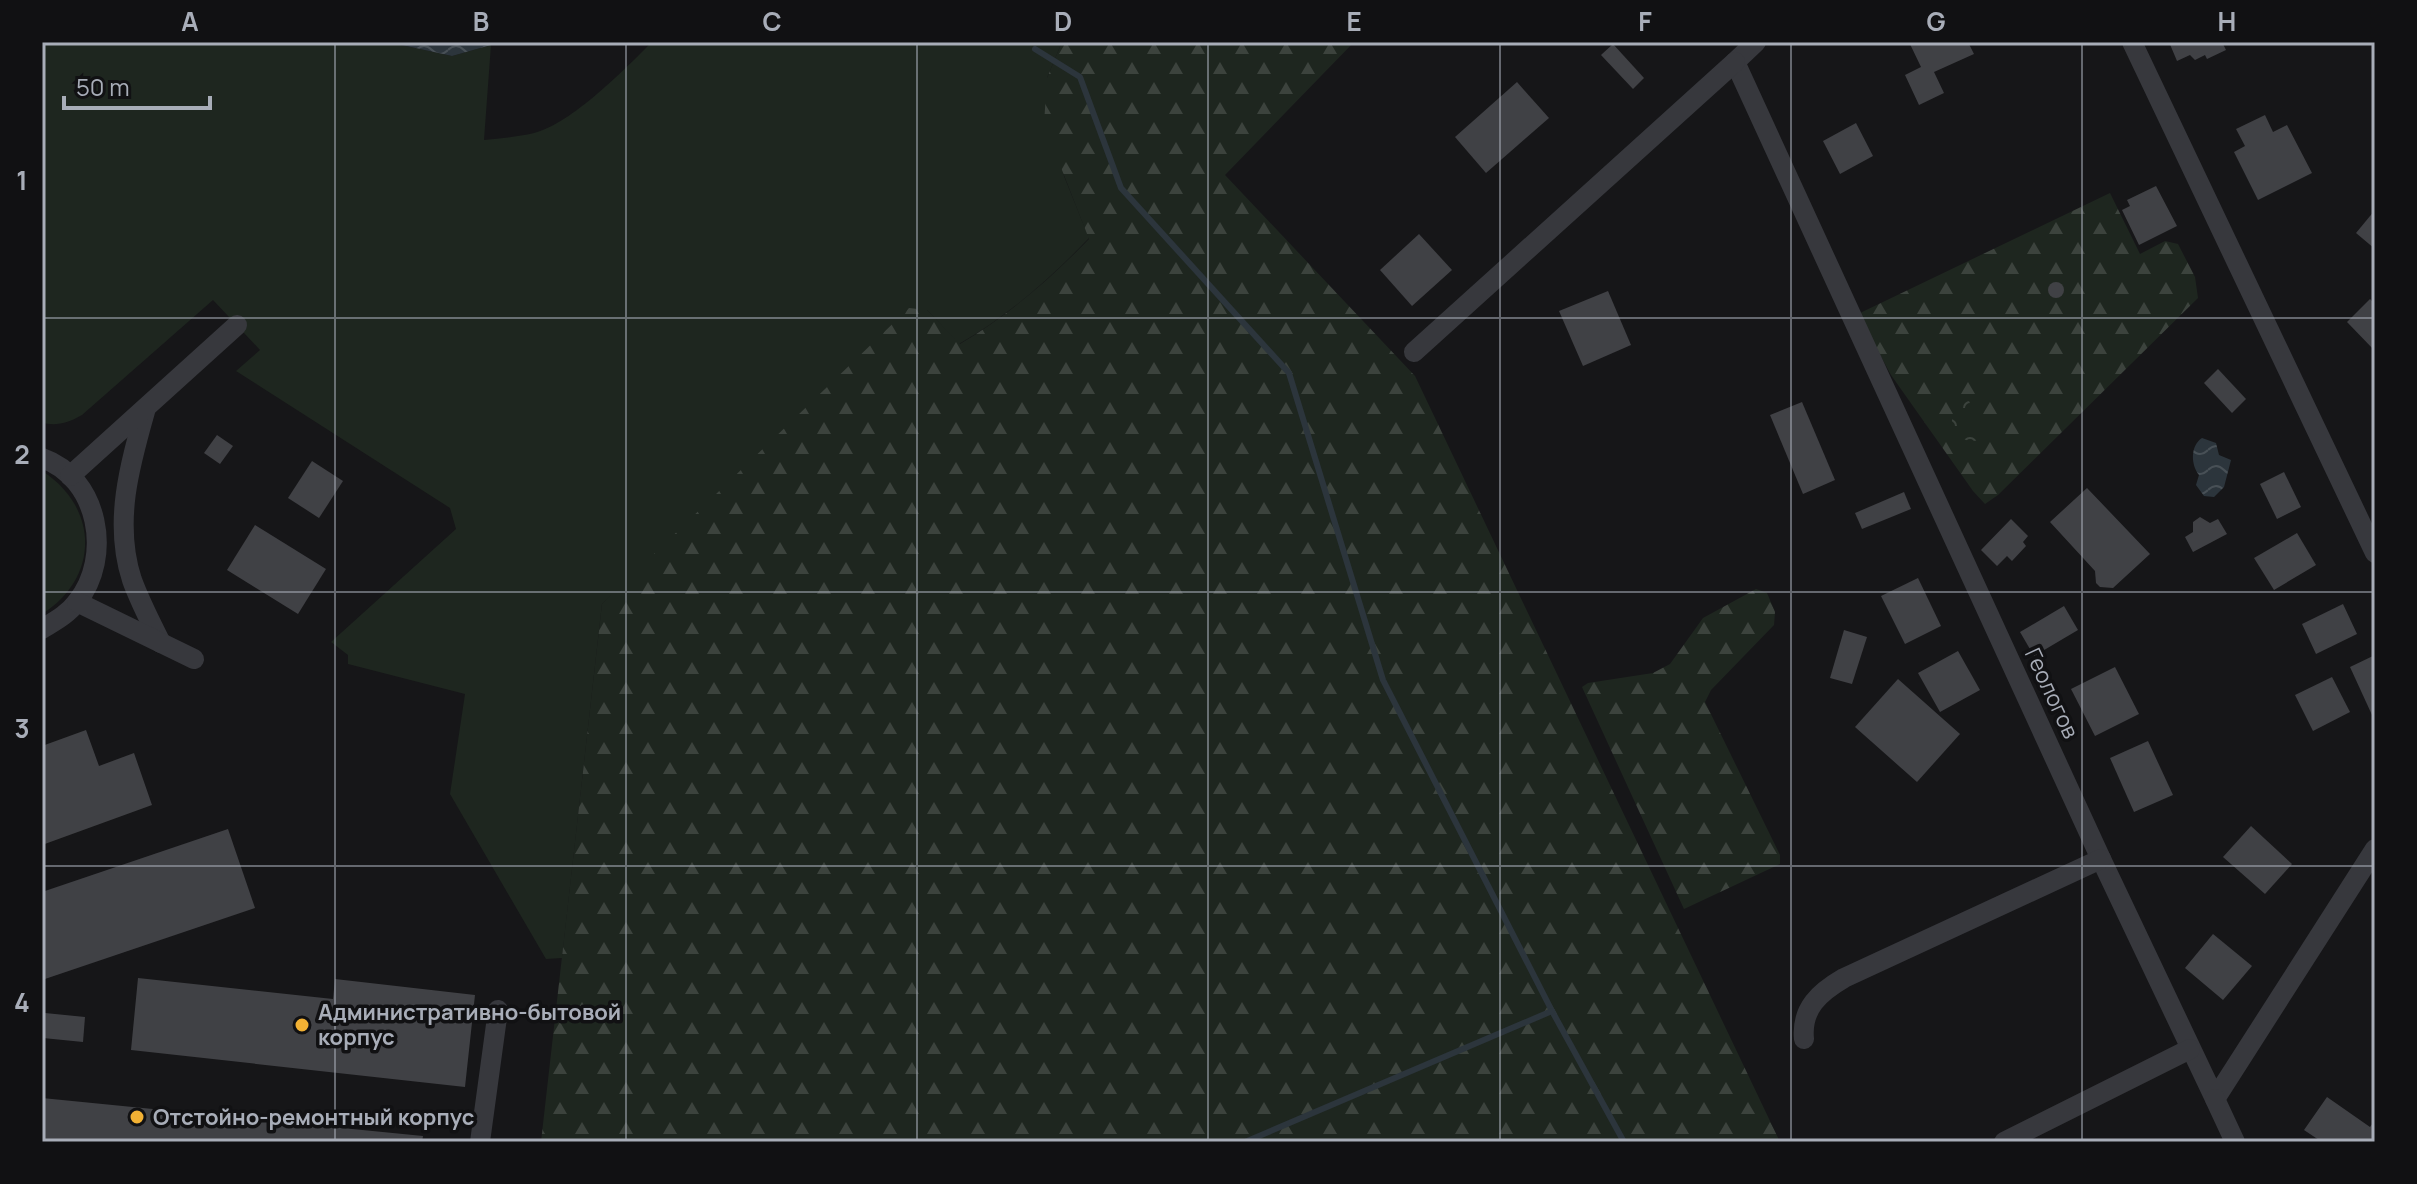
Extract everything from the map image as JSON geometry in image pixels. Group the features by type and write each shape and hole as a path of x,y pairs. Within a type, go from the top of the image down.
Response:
{"street":[{"path":"1414,352 1756,42"},
{"path":"2132,42 2375,553"},
{"name":"Геологов","path":"1735,62 2101,859 2235,1142"},
{"path":"70,476 237,325"},
{"path":"146,408 127,477 124,510 126,547 132,581 161,643"},
{"path":"42,458 70,476 84,495 98,538 96,561 89,583 77,602 59,619 42,629"},
{"path":"77,602 194,659"},
{"path":"2215,1099 2375,849"},
{"path":"1804,1039 1803,1025 1822,990 2101,859"},
{"path":"480,1142 498,1010"},
{"path":"2004,1142 2190,1049"}],"green space":[{"path":"42,42 388,42 452,56 491,45 484,140 549,128 597,94 652,42 1062,42 1047,78 1064,176 1089,238 1028,296 959,344 927,310 602,604 562,958 546,959 450,794 465,694 348,664 348,655 331,642 456,529 450,508 236,371 260,350 213,300 82,415 63,423 42,423"},
{"path":"1062,42 1354,42 1225,175 1415,376 1780,1142 541,1142 602,604 909,308 927,310 960,344 1028,296 1089,239 1044,124 1047,78"},
{"path":"2110,193 2140,254 2165,241 2178,244 2195,277 2198,298 1998,495 1985,504 1891,375 1858,314"},
{"path":"1968,399 1986,437 1976,441 1959,436 1952,421 1958,405"},
{"path":"42,471 61,486 74,503 85,542 83,562 74,582 61,599 42,614"},
{"path":"1756,589 1767,593 1775,612 1774,625 1711,690 1705,702 1780,855 1780,864 1684,909 1582,687 1588,683 1653,673 1670,664 1703,618"}],"water":[{"path":"388,42 493,42 452,56"},
{"path":"2202,438 2216,443 2219,455 2231,460 2224,487 2214,497 2204,496 2196,485 2199,475 2193,456 2195,446"}],"building":[{"path":"1909,42 1968,42 1974,54 1934,72 1944,93 1919,105 1905,75 1921,67"},
{"path":"2169,42 2222,42 2226,50 2207,59 2205,55 2195,60 2190,55 2177,61"},
{"path":"1613,44 1644,78 1633,89 1601,55"},
{"path":"1517,82 1549,118 1486,173 1455,137"},
{"path":"2265,115 2273,132 2287,125 2312,173 2258,200 2234,152 2245,146 2236,129"},
{"path":"1856,123 1873,156 1840,174 1823,141"},
{"path":"2156,186 2177,226 2139,245 2122,210 2130,206 2127,200"},
{"path":"2375,210 2375,249 2356,233"},
{"path":"1419,234 1452,270 1412,306 1380,270"},
{"path":"2053,282 2059,282 2064,290 2062,296 2053,298 2048,293 2048,287"},
{"path":"1608,291 1631,345 1583,366 1559,311"},
{"path":"2370,299 2375,304 2375,351 2347,322"},
{"path":"2218,369 2246,399 2232,413 2204,383"},
{"path":"1802,402 1835,480 1803,494 1770,415"},
{"path":"217,435 233,446 220,464 204,453"},
{"path":"312,461 343,481 319,518 288,498"},
{"path":"2284,472 2301,507 2277,519 2260,484"},
{"path":"2087,488 2150,554 2113,588 2100,587 2096,583 2095,571 2050,522"},
{"path":"1904,492 1911,509 1862,529 1855,513"},
{"path":"2200,517 2210,523 2218,519 2227,534 2193,552 2185,537 2193,532 2193,522"},
{"path":"2011,519 2028,536 2023,542 2026,546 2012,561 2007,556 1997,566 1981,550"},
{"path":"255,525 326,569 298,614 227,570"},
{"path":"2297,533 2316,565 2274,590 2254,558"},
{"path":"1918,578 1941,626 1905,644 1881,596"},
{"path":"2343,604 2357,634 2316,654 2302,624"},
{"path":"2064,606 2078,630 2034,656 2020,632"},
{"path":"1844,630 1867,637 1852,684 1830,678"},
{"path":"1958,651 1980,690 1940,712 1918,673"},
{"path":"2375,655 2375,713 2372,715 2350,667"},
{"path":"2115,667 2139,714 2095,736 2071,689"},
{"path":"2332,677 2350,712 2313,731 2295,695"},
{"path":"1898,679 1960,734 1917,782 1855,727"},
{"path":"86,730 99,766 134,753 152,805 42,845 42,746"},
{"path":"2148,741 2173,795 2134,812 2110,758"},
{"path":"2251,826 2292,864 2265,894 2223,857"},
{"path":"228,829 255,908 42,980 42,892"},
{"path":"2213,934 2252,966 2223,1000 2185,968"},
{"name":"Административно-бытовой корпус","path":"138,978 333,999 335,979 475,995 465,1087 131,1050"},
{"path":"45,1013 85,1017 83,1042 43,1038"},
{"path":"2327,1097 2370,1127 2375,1120 2375,1142 2322,1142 2304,1130"},
{"name":"Отстойно-ремонтный корпус","path":"42,1098 423,1136 422,1142 42,1142"}],"waterway":[{"path":"1035,49 1080,77 1121,188 1289,373 1383,680 1552,1011 1624,1142"},
{"path":"1245,1142 1552,1011"}],"place":[{"name":"Административно-бытовой корпус","path":"302,1025"},
{"name":"Отстойно-ремонтный корпус","path":"137,1117"}]}
